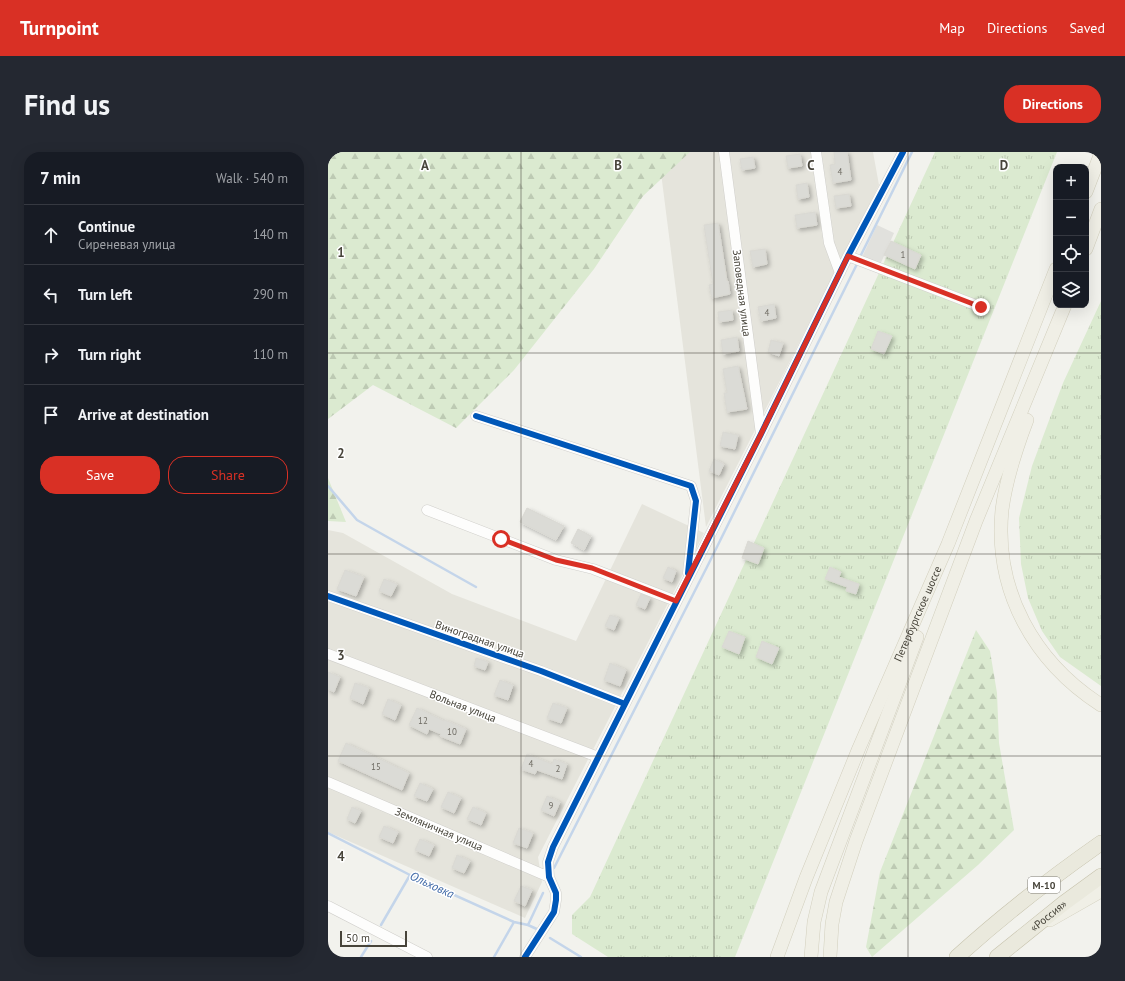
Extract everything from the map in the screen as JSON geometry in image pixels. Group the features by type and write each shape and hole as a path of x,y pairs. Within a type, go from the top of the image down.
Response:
{"highway":[{"name":"М-10","path":"957,957 1004,916 1101,843"},
{"name":"«Россия»","path":"997,957 1022,936 1101,876"}],"main road":[{"path":"1089,184 1101,153"},
{"path":"1089,241 1101,209"},
{"name":"Петербургское шоссе","path":"777,957 806,878 856,756 948,544 1055,272"},
{"path":"1064,308 1015,452 1008,480 1003,503 1001,526 1003,556 1009,586 1014,601 1023,622 1035,642 1044,655 1076,688 1101,705"},
{"name":"Петербургское шоссе","path":"830,957 832,924 836,902 856,841 976,521 1064,308"},
{"path":"811,957 814,922 821,892 934,592 948,544"},
{"path":"1022,936 1101,891"}],"street":[{"name":"Заповедная улица","path":"724,152 761,434"},
{"path":"816,152 829,243 840,273"},
{"path":"525,957 554,912 556,893 549,877 548,862 553,847 761,434 840,273 855,259 903,152"},
{"path":"855,259 981,307"},
{"path":"476,416 691,486 696,501 688,579"},
{"path":"427,510 556,560 592,568 676,601"},
{"name":"Виноградная улица","path":"328,596 541,671 625,704"},
{"name":"Вольная улица","path":"328,654 598,757"},
{"name":"Земляничная улица","path":"328,782 549,877"},
{"path":"328,906 427,957"}],"shaded area":[{"path":"670,152 873,152 879,185 706,527 660,165"},
{"path":"877,225 894,233 880,265 862,257"},
{"path":"642,504 704,533 538,857 542,882 525,918 328,832 328,530 343,533 452,594 576,641"}],"green space":[{"path":"328,152 690,152 643,196 594,269 514,370 456,428 373,385 328,419"},
{"path":"935,152 1057,152 735,957 608,957 572,934 572,915 590,897"},
{"path":"1101,301 1101,686 1060,657 1042,631 1028,598 1021,564 1019,518 1032,466 1063,383"},
{"path":"328,478 346,522 328,521"},
{"path":"976,630 990,651 997,693 999,743 1014,830 978,865 872,957 866,947 880,872"}],"building":[{"path":"834,152 847,152 851,180 833,183 830,165 835,164"},
{"path":"800,154 802,166 788,168 786,156"},
{"path":"753,157 755,168 742,170 740,159"},
{"path":"807,183 809,197 798,199 796,185"},
{"path":"849,194 851,206 836,208 834,196"},
{"path":"815,212 817,225 797,228 795,215"},
{"path":"718,223 730,294 712,298 709,285 713,284 704,225"},
{"path":"891,241 921,255 915,269 884,255"},
{"path":"765,249 767,264 753,267 750,251"},
{"path":"774,304 776,318 761,321 758,307"},
{"path":"732,310 733,320 719,322 718,312"},
{"path":"878,331 892,336 884,354 871,349"},
{"path":"737,337 739,351 723,354 721,340"},
{"path":"771,340 783,343 779,356 768,352"},
{"path":"738,366 747,409 727,412 724,393 727,393 723,369"},
{"path":"723,432 738,435 735,449 720,446"},
{"path":"714,459 724,464 719,475 709,471"},
{"path":"527,508 564,526 556,540 520,522"},
{"path":"578,529 591,536 584,550 571,543"},
{"path":"748,541 764,548 758,564 742,558"},
{"path":"668,567 676,571 672,582 663,578"},
{"path":"830,567 841,572 839,577 859,584 856,594 846,591 847,587 825,579"},
{"path":"345,570 364,577 356,596 337,589"},
{"path":"384,579 397,584 391,596 379,591"},
{"path":"641,594 650,598 645,609 636,605"},
{"path":"610,615 619,618 614,630 605,626"},
{"path":"729,631 745,637 739,654 722,647"},
{"path":"762,641 779,648 772,664 756,657"},
{"path":"476,658 488,662 485,670 474,666"},
{"path":"610,663 626,670 620,686 604,680"},
{"path":"328,672 340,677 334,692 328,689"},
{"path":"500,680 513,685 508,700 494,695"},
{"path":"355,683 369,688 363,704 350,698"},
{"path":"388,699 401,705 395,720 382,714"},
{"path":"553,703 567,708 561,723 547,718"},
{"path":"417,708 444,721 445,720 466,729 460,744 440,736 441,734 429,729 427,734 409,725"},
{"path":"346,743 409,773 402,790 338,761"},
{"path":"527,754 552,764 554,759 567,764 562,779 537,770 535,774 521,769"},
{"path":"420,783 433,789 427,801 414,796"},
{"path":"448,792 461,798 454,813 441,807"},
{"path":"547,796 560,802 554,816 541,810"},
{"path":"352,807 361,811 355,823 347,819"},
{"path":"473,807 486,813 481,825 467,819"},
{"path":"384,826 398,832 393,843 379,837"},
{"path":"519,828 533,833 527,848 513,843"},
{"path":"420,839 434,845 429,856 415,850"},
{"path":"457,855 470,861 464,873 452,868"},
{"path":"521,886 532,890 525,906 514,901"}],"waterway":[{"path":"860,257 912,152"},
{"path":"554,868 709,563 858,262"},
{"path":"328,486 357,520 476,587"},
{"name":"Ольховка","path":"328,833 410,875 514,922 528,925 539,930"},
{"path":"381,925 410,875"},
{"path":"528,925 543,893"},
{"path":"494,957 514,922"},
{"name":"Ольховка","path":"550,938 581,957"},
{"path":"361,957 371,941"}],"cycle path":[{"path":"525,957 554,912 556,893 549,877 548,862 553,847 761,434 848,256 903,152"},
{"path":"476,416 691,486 696,501 688,573"},
{"path":"328,596 541,671 625,704"}],"route":[{"path":"501,539 556,560 592,568 676,601 761,434 848,256 981,307"}]}
